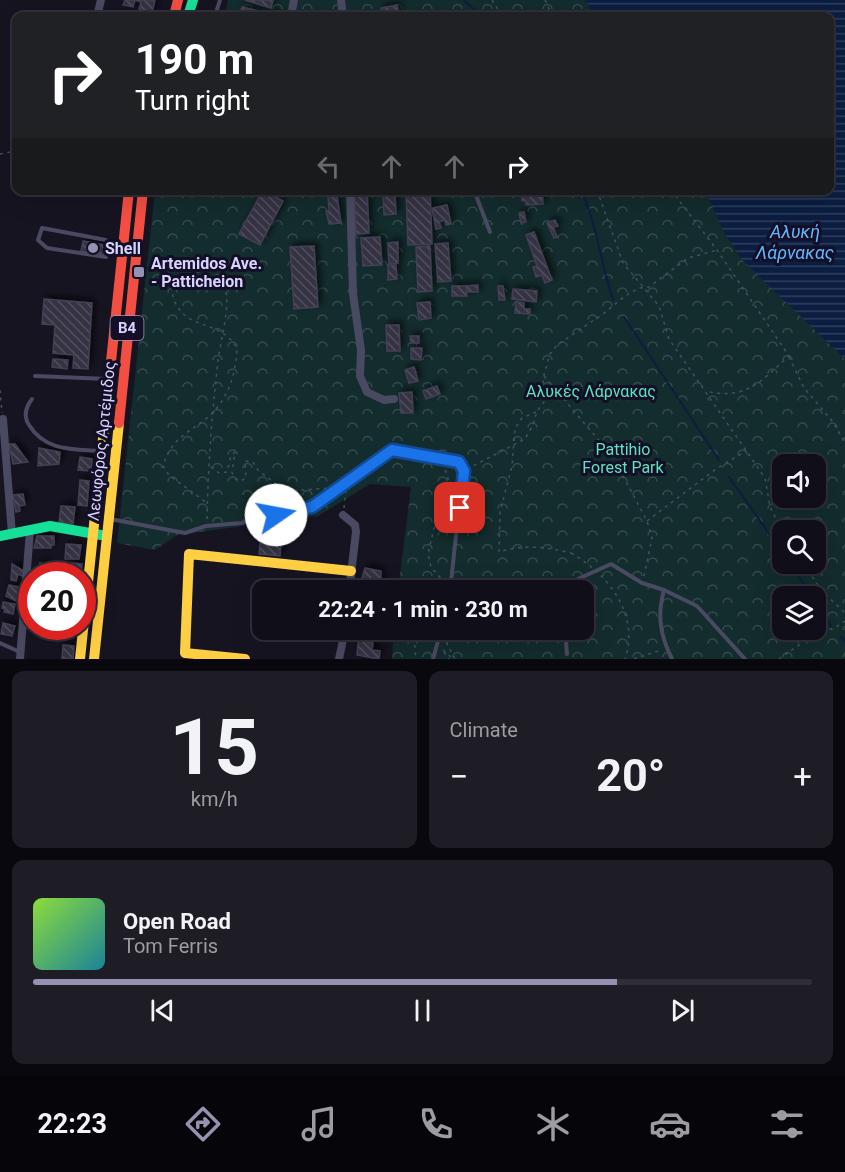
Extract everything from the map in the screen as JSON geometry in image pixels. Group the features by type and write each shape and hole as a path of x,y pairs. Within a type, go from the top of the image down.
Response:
{"main road":[{"name":"Λεωφόρος Αρτέμιδος","path":"80,659 128,195"},
{"name":"Λεωφόρος Αρτέμιδος","path":"94,659 142,195"},
{"path":"0,536 50,526 93,532 107,537"},
{"path":"245,659 185,653 189,554 351,571"}],"street":[{"path":"350,195 353,294 361,350 360,376 367,392 384,400 394,399"},
{"path":"3,419 12,534"},
{"path":"343,515 355,525 350,580"},
{"path":"20,656 30,530"},
{"path":"339,659 343,640"}],"lane":[{"path":"476,195 490,232"},
{"path":"42,228 47,228 106,240 110,243 112,250 106,257 47,248 39,243 38,236 42,228"},
{"path":"35,376 109,379"},
{"path":"32,399 25,412 26,420 40,440 54,447 102,451"},
{"path":"108,519 185,532 206,526 241,523 312,507 392,450 459,462 464,471 454,579"},
{"path":"578,580 612,564 642,583 664,590 697,606 745,659"},
{"path":"664,590 659,621 666,648 672,659"},
{"path":"433,659 440,640"},
{"path":"566,640 567,654"},
{"path":"0,643 20,656"}],"path":[{"path":"599,195 622,263 630,276 659,306 669,339 708,392 765,478 770,507 777,520"},
{"path":"675,195 717,250 789,356 804,387 832,422 845,443"},
{"path":"464,471 525,439 534,425 537,411 547,398 543,386 544,375 550,354 557,345 625,296 649,287 688,258 717,250"},
{"path":"206,526 210,466 215,410 222,331 227,294 225,288 186,265 171,266 168,269 177,306 192,320 222,331 237,348 235,374 215,410 171,445 163,466 169,475 207,503"},
{"path":"708,392 729,395 746,390 789,356"},
{"path":"544,375 613,457 646,521 652,538 642,583"},
{"path":"0,390 3,419"},
{"path":"537,411 522,418 514,428 509,482 501,512 499,552 516,547 533,546 571,553 592,565 621,600 629,648 625,659"},
{"path":"646,521 716,469 747,451"},
{"path":"210,466 219,473 227,472 231,456 236,452 232,473 236,479 241,481 246,478 245,460 253,462 258,470 285,491 340,487"},
{"path":"442,580 431,567 428,554 443,490 448,485 449,476 444,467 446,460"},
{"path":"343,515 347,482"},
{"path":"811,574 821,590 845,614"},
{"path":"779,659 822,629 834,629 845,621"},
{"path":"414,640 416,659"},
{"path":"446,640 454,659"},
{"path":"438,646 454,659"},
{"path":"634,659 666,648"},
{"path":"442,649 449,659"}],"green space":[{"name":"Αλυκές Λάρνακας","path":"228,0 845,0 845,659 392,659 393,640 594,640 594,580 399,580 411,487 370,484 318,516 177,535 155,550 117,543 155,195 834,195 834,12 225,12"}],"water":[{"name":"Αλυκή Λάρνακας","path":"585,0 845,0 845,359 742,260 724,232 707,195 834,195 834,12 592,12"}],"building":[{"path":"125,0 135,0 133,7 123,5"},
{"path":"135,0 155,0 152,12 139,9 141,2"},
{"path":"245,0 273,0 271,8"},
{"path":"397,5 399,12 382,12 381,8"},
{"path":"242,7 263,12 240,12"},
{"path":"260,195 272,195 283,201 260,245 239,234"},
{"path":"337,195 341,223 329,224 326,211 329,211 328,196"},
{"path":"354,195 367,195 369,233 356,234"},
{"path":"383,195 395,195 396,214 384,215"},
{"path":"406,195 430,195 432,244 408,245"},
{"path":"522,195 542,195 543,204 526,205 526,201 522,201"},
{"path":"447,205 451,224 446,225 445,220 439,222 441,228 436,229 432,208"},
{"path":"524,212 526,222 521,223 519,213"},
{"path":"555,220 558,226 553,227 557,237 554,238 547,223"},
{"path":"534,232 552,280 545,283 542,275 536,277 533,267 537,266 526,235"},
{"path":"380,237 382,265 363,266 361,238"},
{"name":"Shell","path":"83,241 105,245 104,255 81,251"},
{"path":"398,242 398,263 389,264 388,243"},
{"path":"448,243 451,281 438,282 435,244"},
{"path":"314,246 318,307 294,309 290,247"},
{"path":"430,246 432,291 418,292 416,247"},
{"path":"388,265 396,265 397,279 388,280"},
{"path":"478,285 478,292 467,292 466,286"},
{"path":"452,286 466,286 467,296 452,296"},
{"path":"498,286 503,286 505,300 499,300"},
{"path":"513,289 537,291 536,302 512,299"},
{"path":"44,299 92,303 88,369 73,368 74,355 53,353 55,325 42,324"},
{"path":"430,302 431,318 419,320 417,303"},
{"path":"516,302 524,303 524,309 530,309 530,314 515,313"},
{"path":"386,325 399,325 400,351 387,351"},
{"path":"410,336 419,336 419,343 411,343"},
{"path":"411,348 422,348 421,360 411,359"},
{"path":"53,359 68,360 67,369 52,367"},
{"path":"414,367 418,381 409,383 405,370"},
{"path":"437,386 440,394 426,399 423,391"},
{"path":"412,392 413,413 401,413 399,393"},
{"path":"9,444 15,444 28,462 13,464"},
{"path":"39,448 60,452 59,464 38,466"},
{"path":"80,457 92,459 91,471 78,470"},
{"path":"80,480 89,481 87,506 78,505"},
{"path":"23,494 25,505 19,506 20,511 16,512 13,495"},
{"path":"61,506 75,507 73,524 59,522"},
{"path":"273,533 287,535 286,542 281,541 280,556 259,554 260,543 272,544"},
{"path":"37,536 54,536 54,545 51,545 51,548 34,548"},
{"path":"66,544 81,545 79,559 65,559"},
{"path":"12,564 18,568 18,574 16,581 11,580"},
{"path":"365,568 381,571 381,580 361,580"},
{"path":"9,585 18,587 16,601 6,596"},
{"path":"3,602 15,604 13,614 4,612"},
{"path":"3,623 15,626 12,636 1,634"},
{"path":"358,640 367,640 367,642 373,643 372,650 380,651 379,659 357,655"},
{"path":"63,645 74,646 73,659 62,659"}],"waterway":[{"path":"464,0 477,12"},
{"path":"583,195 613,300"},
{"path":"624,317 719,460"},
{"path":"729,477 772,538"},
{"path":"797,574 805,586"},
{"path":"826,619 831,626"},
{"path":"841,637 845,641"}],"traffic: fast":[{"path":"189,12 193,0"},
{"path":"0,536 50,526 101,535"}],"traffic: slow":[{"path":"80,659 110,371"},
{"path":"94,659 119,423"},
{"path":"245,659 185,653 189,554 351,571"}],"traffic: jam":[{"path":"175,12 178,0"},
{"path":"110,371 128,195"},
{"path":"119,423 142,195"}],"place":[{"name":"Shell","path":"93,248"},
{"name":"Artemidos Ave. - Patticheion","path":"139,272"}],"route":[{"path":"276,515 312,507 392,450 459,462 464,471 460,508"}],"park label":[{"name":"Pattihio Forest Park","path":"623,458"}]}
